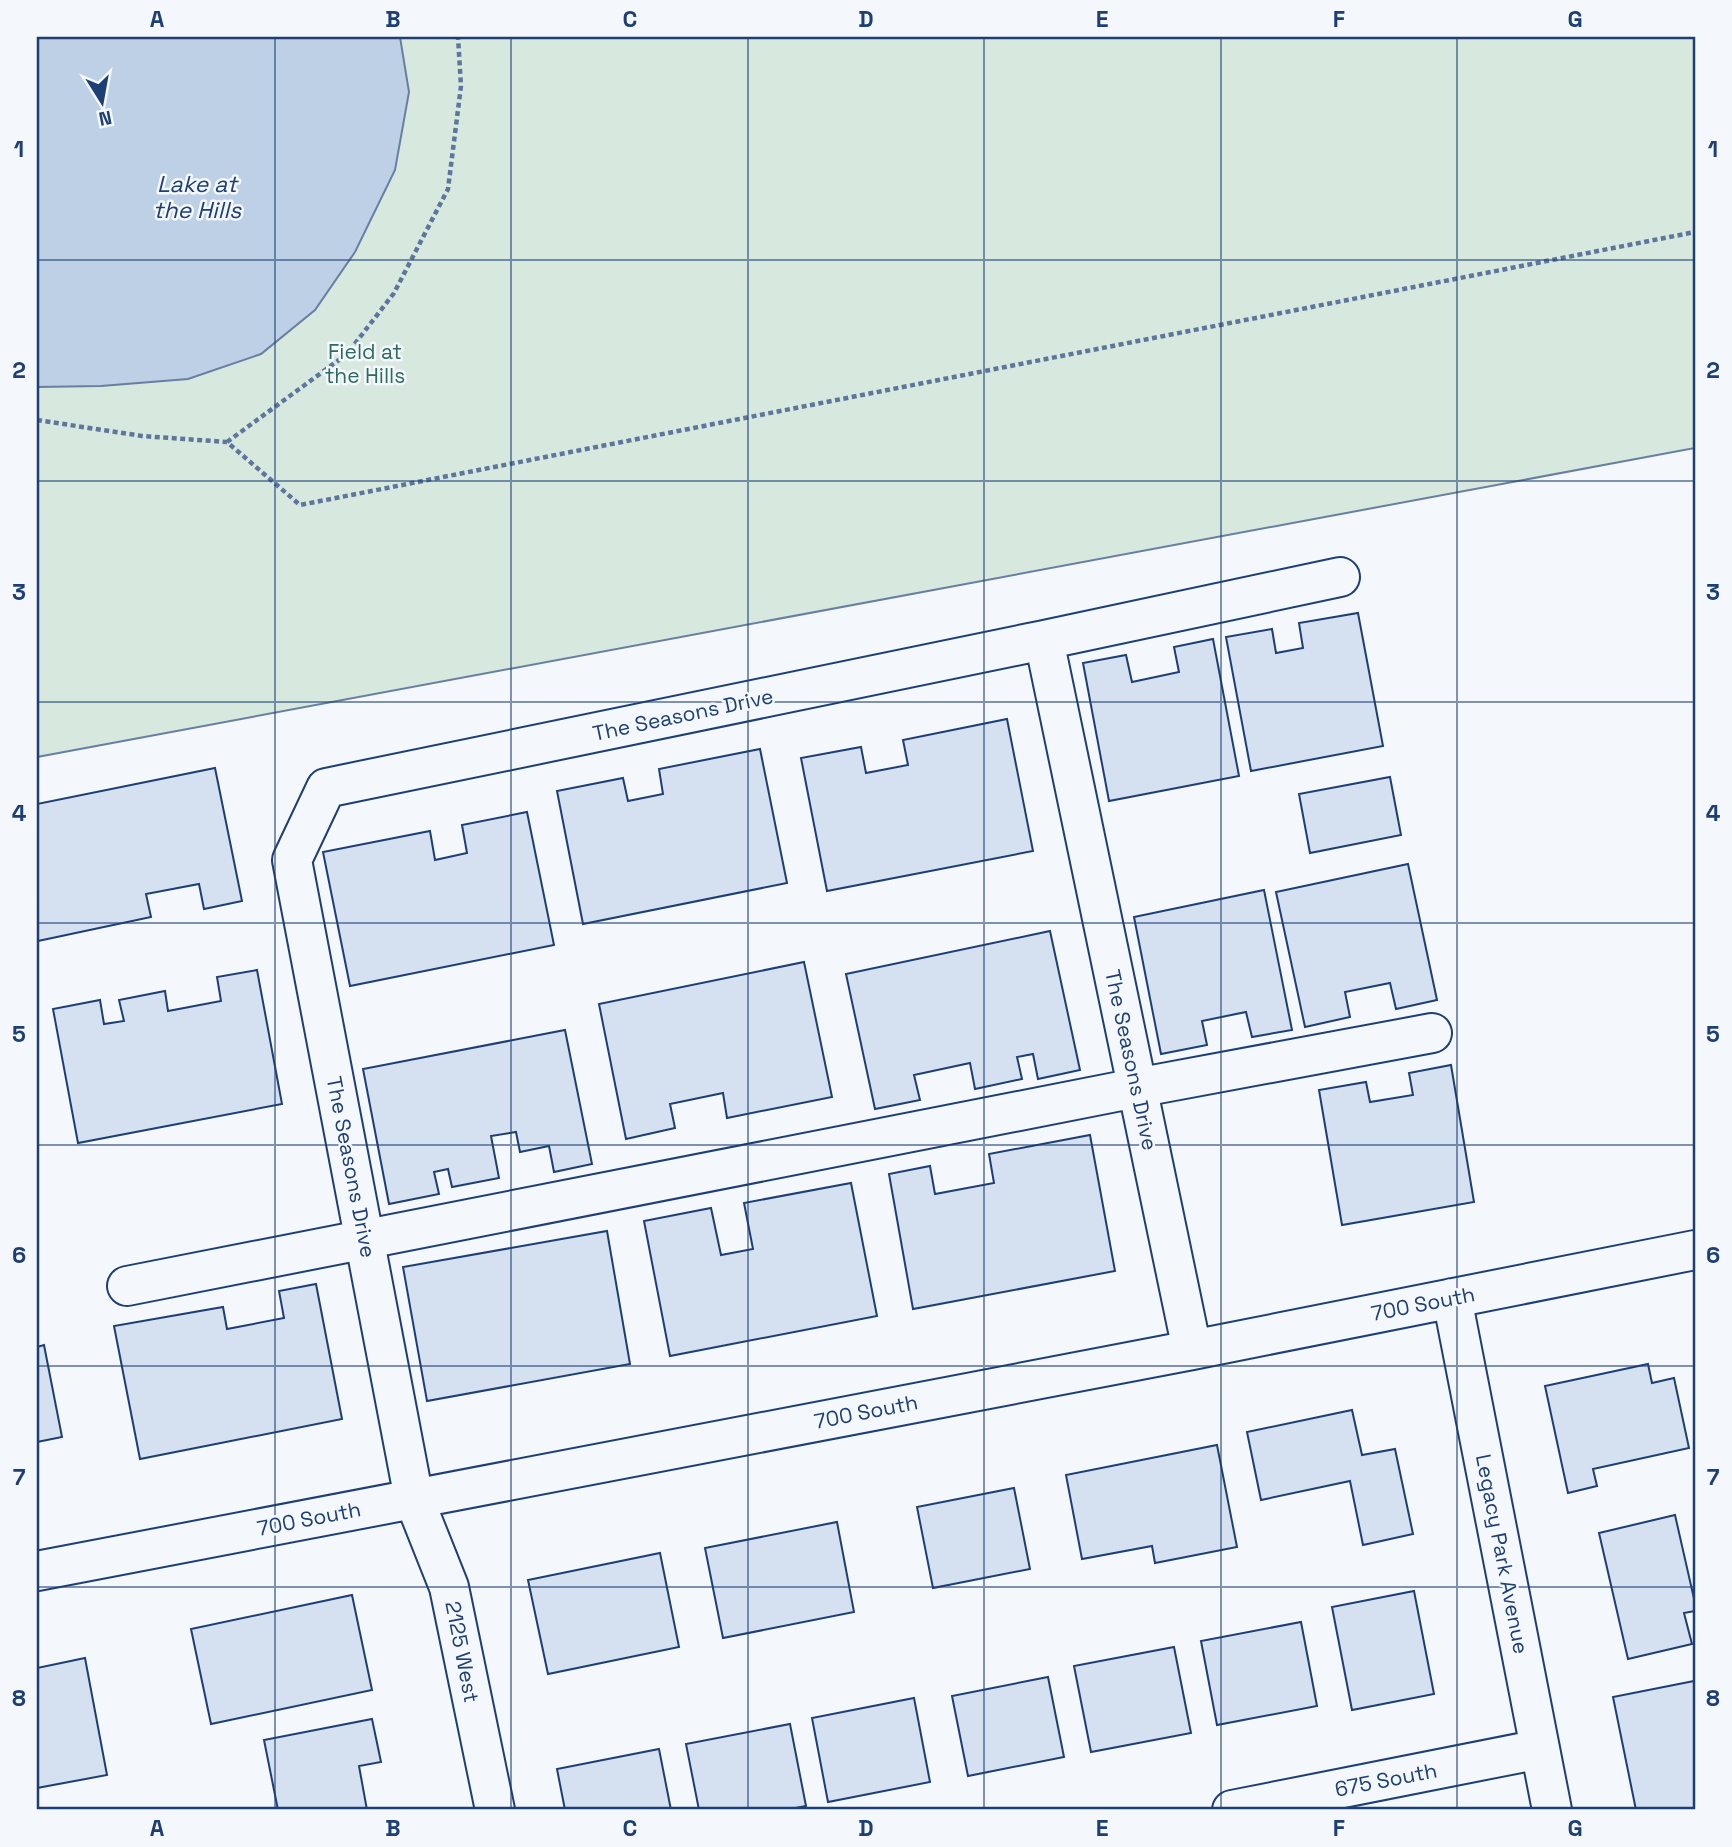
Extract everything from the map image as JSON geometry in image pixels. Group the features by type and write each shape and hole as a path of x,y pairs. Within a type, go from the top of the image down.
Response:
{"street":[{"path":"1044,640 1340,577"},
{"name":"The Seasons Drive","path":"414,1499 292,860 326,788 1044,640 1192,1350"},
{"path":"127,1286 1136,1088 1432,1033"},
{"name":"700 South","path":"37,1571 1192,1350 1695,1250"},
{"name":"Legacy Park Avenue","path":"1452,1297 1552,1810"},
{"name":"2125 West","path":"414,1499 449,1587 495,1810"},
{"name":"675 South","path":"1232,1810 1539,1749"}],"path":[{"path":"227,442 346,354 394,293 448,188 461,86 458,37"},
{"path":"37,420 142,436 227,442 300,505 1695,232"}],"green space":[{"name":"Field at the Hills","path":"37,37 1695,37 1695,448 37,757"}],"water":[{"name":"Lake at the Hills","path":"37,37 400,37 409,92 395,170 355,252 315,310 261,354 188,379 101,386 37,387"}],"building":[{"path":"1358,613 1383,746 1251,771 1226,637 1272,629 1276,653 1303,648 1299,623"},
{"path":"1213,639 1239,776 1109,801 1083,663 1126,655 1132,682 1179,672 1174,647"},
{"path":"1007,719 1033,851 827,891 801,758 861,747 866,773 908,765 903,740"},
{"path":"760,749 787,883 583,924 557,791 623,778 628,801 663,794 659,769"},
{"path":"215,768 242,901 204,909 199,884 146,894 151,917 38,941 37,804"},
{"path":"1390,777 1401,835 1310,853 1299,794"},
{"path":"527,812 554,945 350,986 323,852 430,831 435,860 467,853 462,825"},
{"path":"1408,864 1437,1000 1396,1009 1390,983 1345,992 1350,1017 1305,1027 1276,892"},
{"path":"1264,890 1292,1030 1252,1037 1246,1012 1202,1021 1207,1045 1161,1054 1134,917"},
{"path":"1050,931 1080,1070 1038,1079 1033,1054 1017,1057 1022,1079 975,1089 970,1063 914,1075 920,1100 875,1109 846,974"},
{"path":"804,962 832,1097 727,1118 723,1093 670,1104 675,1128 626,1139 599,1004"},
{"path":"257,970 282,1104 78,1143 53,1009 100,1000 104,1024 124,1021 119,1000 165,991 168,1011 221,1001 217,977"},
{"path":"565,1030 592,1164 554,1172 549,1146 520,1152 516,1132 491,1136 499,1178 452,1187 448,1169 434,1172 439,1194 389,1204 363,1069"},
{"path":"1451,1065 1474,1202 1342,1225 1319,1090 1366,1082 1370,1102 1413,1095 1409,1073"},
{"path":"1090,1135 1115,1271 913,1309 889,1174 930,1166 935,1194 994,1183 989,1154"},
{"path":"851,1183 877,1316 670,1356 644,1221 711,1208 721,1255 753,1249 744,1203"},
{"path":"607,1231 630,1364 427,1401 403,1267"},
{"path":"316,1284 342,1419 140,1459 114,1326 223,1307 227,1329 284,1318 279,1291"},
{"path":"44,1345 62,1437 37,1442 37,1347"},
{"path":"1648,1364 1652,1383 1674,1378 1689,1448 1593,1469 1597,1486 1568,1493 1545,1386"},
{"path":"1352,1410 1362,1455 1395,1449 1413,1534 1363,1545 1350,1481 1261,1500 1247,1432"},
{"path":"1217,1445 1237,1547 1155,1563 1152,1546 1082,1559 1066,1475"},
{"path":"1014,1488 1030,1569 933,1588 917,1507"},
{"path":"1675,1515 1695,1603 1695,1611 1684,1613 1692,1644 1628,1659 1599,1533"},
{"path":"837,1522 854,1612 723,1638 705,1548"},
{"path":"660,1553 679,1647 548,1674 528,1580"},
{"path":"1414,1591 1434,1694 1352,1710 1332,1607"},
{"path":"352,1595 372,1690 211,1724 191,1629"},
{"path":"1301,1622 1317,1706 1217,1725 1201,1641"},
{"path":"1174,1647 1191,1733 1091,1752 1074,1666"},
{"path":"85,1658 107,1775 37,1788 37,1668"},
{"path":"1048,1677 1064,1757 968,1776 952,1696"},
{"path":"1694,1681 1695,1810 1636,1810 1613,1697"},
{"path":"914,1698 930,1782 828,1802 812,1718"},
{"path":"372,1719 381,1762 359,1766 367,1810 278,1810 264,1740"},
{"path":"790,1724 806,1806 785,1810 699,1810 686,1744"},
{"path":"659,1749 671,1810 565,1810 557,1769"}]}
